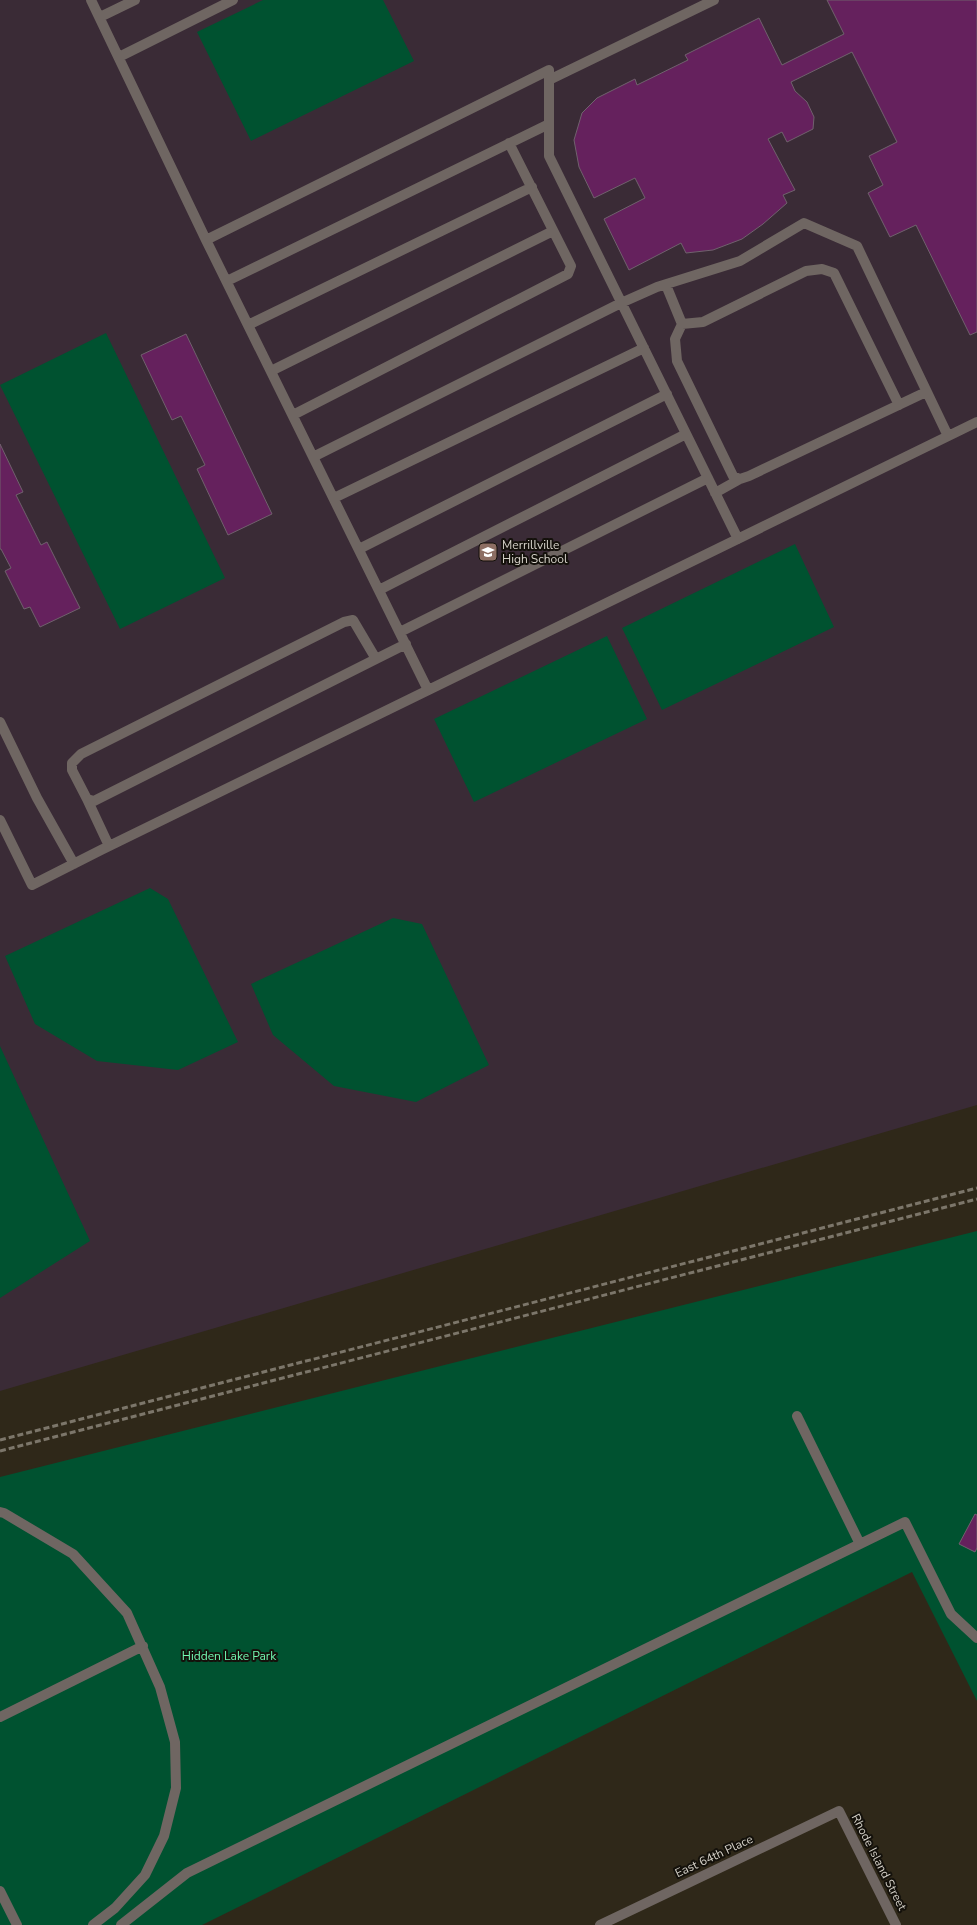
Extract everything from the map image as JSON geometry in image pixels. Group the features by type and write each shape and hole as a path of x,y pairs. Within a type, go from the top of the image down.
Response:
{"street":[{"path":"92,0 206,240 428,690"},
{"path":"100,17 135,0"},
{"path":"119,57 233,0"},
{"path":"549,80 714,0"},
{"path":"206,240 549,70 549,156 738,538"},
{"path":"227,281 549,124"},
{"path":"293,415 568,274 571,266 509,143"},
{"path":"248,325 532,187"},
{"path":"313,457 622,303 666,285 740,261 804,223 857,246 948,436"},
{"path":"271,371 553,231"},
{"path":"682,324 703,322 806,271 822,269 834,273 898,405"},
{"path":"666,285 682,324 675,339 677,361 734,476 740,479"},
{"path":"334,498 644,348"},
{"path":"715,492 926,392"},
{"path":"359,549 667,394"},
{"path":"0,820 32,885 977,422"},
{"path":"379,590 686,434"},
{"path":"400,632 708,478"},
{"path":"109,846 72,770 72,763 81,754 344,622 353,620 376,659"},
{"path":"86,799 94,801 406,644"},
{"path":"0,722 37,798 74,864"},
{"path":"797,1416 860,1544"},
{"path":"0,1512 73,1554 127,1613 160,1687 175,1742 176,1788 164,1836 146,1875 115,1908 93,1925"},
{"path":"121,1925 187,1873 905,1522 951,1614 977,1638"},
{"path":"0,1717 142,1646"},
{"name":"East 64th Place","path":"600,1925 839,1811"},
{"name":"Rhode Island Street","path":"839,1811 896,1925"},
{"path":"0,1891 17,1925"}],"shaded area":[{"name":"Merrillville High School","path":"0,0 977,0 977,1105 0,1391"}],"green space":[{"path":"263,0 383,0 414,61 251,141 197,32"},
{"path":"106,333 225,578 120,629 0,385"},
{"path":"795,544 834,627 662,710 622,628"},
{"path":"607,636 647,719 474,802 434,719"},
{"path":"150,888 168,899 238,1042 178,1070 97,1061 35,1024 5,956"},
{"path":"393,918 422,924 489,1065 416,1102 334,1086 273,1035 251,984"},
{"path":"0,1046 90,1241 0,1298"},
{"name":"Hidden Lake Park","path":"977,1231 977,1701 912,1572 202,1925 0,1925 0,1477"}],"building":[{"path":"827,0 977,0 977,332 970,335 916,225 890,237 868,193 883,185 869,156 897,142 852,52 791,82 795,91 807,102 814,117 813,129 787,142 782,132 768,139 795,190 783,195 787,203 763,224 742,239 713,250 686,253 681,243 629,270 604,219 645,198 635,178 594,198 579,167 574,140 582,113 597,98 635,79 637,85 688,60 685,55 759,18 782,65 844,34"},
{"path":"186,334 272,514 228,535 197,469 205,465 181,416 172,420 141,355"},
{"path":"0,444 23,492 16,495 41,545 47,542 80,608 40,627 30,607 24,609 5,571 11,568 0,549"},
{"path":"975,1514 977,1515 977,1548 975,1552 959,1544"}],"railway":[{"path":"0,1440 977,1188"},
{"path":"0,1451 977,1199"}],"place":[{"name":"Merrillville High School","path":"488,552"}]}
